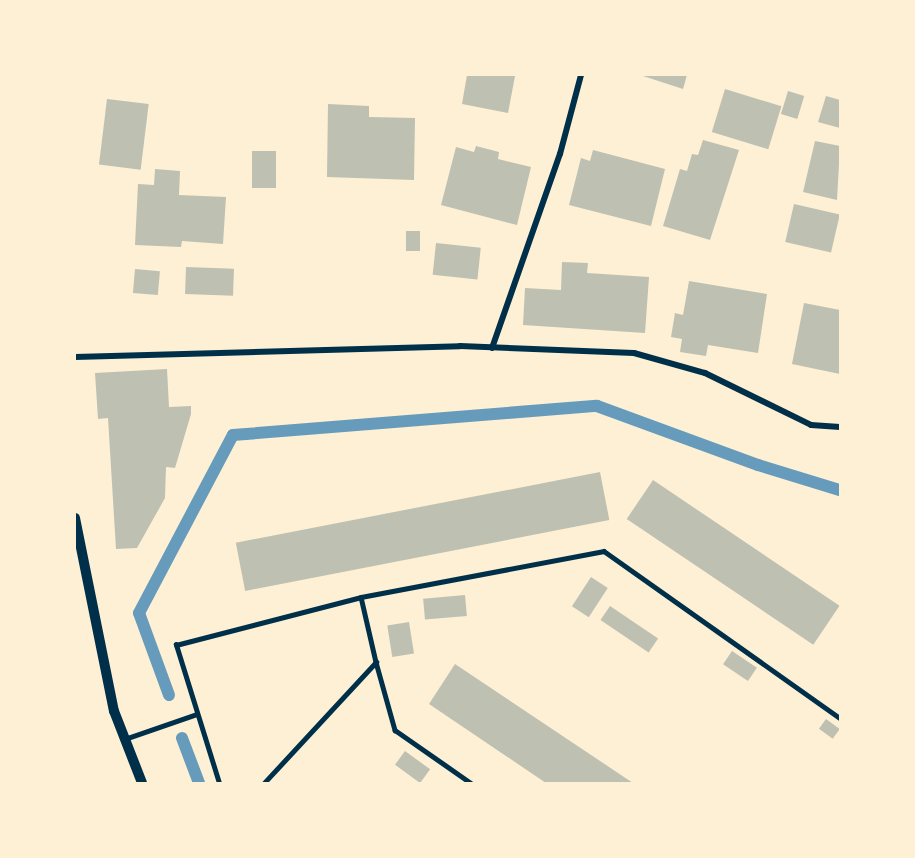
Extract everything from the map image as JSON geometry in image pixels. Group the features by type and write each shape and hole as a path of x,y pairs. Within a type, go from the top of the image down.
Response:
{"street":[{"path":"492,348 560,154 581,75"},
{"path":"75,357 492,348 634,353 705,373 811,425 840,427"},
{"path":"75,518 114,711 142,783"}],"lane":[{"path":"219,783 176,645 360,597 604,552 840,718"},
{"path":"360,597 395,730 471,783"},
{"path":"264,783 376,662"},
{"path":"125,739 197,714"}],"building":[{"path":"467,75 515,76 508,113 462,104"},
{"path":"640,75 687,75 683,89"},
{"path":"725,89 781,106 768,149 712,132"},
{"path":"788,91 804,96 797,119 781,114"},
{"path":"826,96 840,100 840,128 818,122"},
{"path":"107,99 149,104 141,170 99,165"},
{"path":"328,104 369,106 369,117 415,118 414,180 327,177"},
{"path":"703,140 739,150 710,240 663,226 680,169 687,171 692,154 698,155"},
{"path":"815,141 840,146 837,200 803,192"},
{"path":"476,146 499,152 498,159 531,167 517,225 441,205 456,147 474,152"},
{"path":"593,150 665,169 651,226 569,205 581,158 590,161"},
{"path":"252,151 276,151 276,188 252,188"},
{"path":"155,169 180,171 179,195 226,197 223,244 182,241 181,247 135,245 138,184 154,185"},
{"path":"794,204 840,215 831,253 785,242"},
{"path":"406,231 420,231 420,251 406,251"},
{"path":"436,243 481,248 477,280 433,275"},
{"path":"562,262 588,263 587,273 649,277 645,333 523,325 525,288 561,290"},
{"path":"186,267 234,269 233,296 185,294"},
{"path":"135,269 160,271 158,295 133,293"},
{"path":"689,281 767,294 758,353 708,345 706,356 680,352 682,339 671,337 675,313 683,315"},
{"path":"804,303 840,310 840,374 792,364"},
{"path":"167,369 169,407 191,406 191,414 175,468 166,467 165,498 137,548 116,549 108,418 98,419 95,373"},
{"path":"600,472 609,520 245,591 236,543"},
{"path":"653,480 840,606 813,645 627,519"},
{"path":"591,577 608,588 589,617 572,606"},
{"path":"465,595 467,616 425,620 423,599"},
{"path":"610,606 658,638 649,653 600,620"},
{"path":"409,622 414,654 392,657 387,625"},
{"path":"732,651 757,668 748,681 723,664"},
{"path":"455,664 633,783 546,783 429,704"},
{"path":"826,719 840,729 833,739 819,729"},
{"path":"405,751 430,769 420,783 395,765"}],"waterway":[{"path":"169,695 139,613 233,435 597,406 758,465 840,490"},
{"path":"182,738 199,783"}]}
